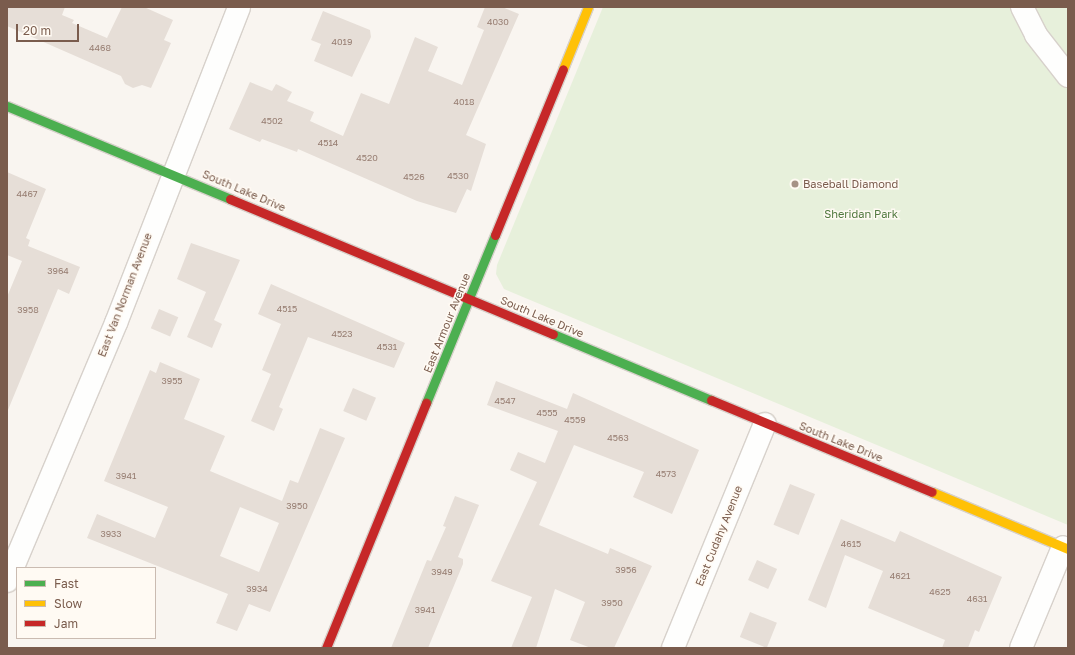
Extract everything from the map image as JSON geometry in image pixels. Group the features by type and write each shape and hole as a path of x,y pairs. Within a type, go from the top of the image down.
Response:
{"main road":[{"name":"East Armour Avenue","path":"326,648 470,300 588,7"},
{"name":"South Lake Drive","path":"7,106 765,424 1065,548"}],"street":[{"name":"East Van Norman Avenue","path":"7,581 116,323 171,174 239,7"},
{"path":"1022,7 1036,35 1068,76"},
{"name":"East Cudahy Avenue","path":"673,648 765,424"},
{"path":"1021,648 1065,548"}],"green space":[{"name":"Sheridan Park","path":"603,7 1068,7 1068,525 504,289 496,274 497,265"}],"building":[{"path":"7,7 65,7 62,15 74,20 72,23 107,38 122,7 144,7 173,20 164,40 171,43 151,88 142,85 133,88 125,84 121,76 7,26"},
{"path":"485,7 502,7 519,14 466,135 486,144 471,191 467,189 456,213 417,201 298,149 297,152 262,139 260,142 229,129 250,82 272,91 276,84 292,92 287,101 314,112 310,121 343,136 361,93 389,104 415,37 438,47 428,71 462,85 484,30 477,27"},
{"path":"323,11 370,30 371,37 352,77 314,61 321,44 311,40"},
{"path":"7,172 46,189 26,238 30,240 28,246 80,267 69,294 58,289 8,410 7,297 22,261 7,255"},
{"path":"191,243 240,260 214,320 222,324 212,348 187,337 206,292 177,279"},
{"path":"271,284 405,343 394,368 308,337 279,407 283,409 274,431 251,421 271,374 262,370 281,324 258,314"},
{"path":"159,309 178,317 170,337 151,328"},
{"path":"160,362 200,379 184,419 225,436 210,471 282,501 290,480 298,483 320,428 345,438 270,612 249,604 237,631 216,623 228,594 87,538 97,514 155,538 168,507 104,481 150,370 156,373","holes":["240,507 279,523 259,572 220,556"]},
{"path":"496,381 567,409 573,393 699,450 672,514 633,497 644,472 574,445 539,525 608,554 610,548 652,566 614,648 591,648 570,640 585,602 555,589 536,648 511,648 532,597 491,581 537,482 510,470 518,452 545,463 558,431 487,405"},
{"path":"353,388 376,398 366,421 343,411"},
{"path":"790,484 815,494 799,535 774,525"},
{"path":"455,496 479,505 458,557 463,559 463,564 428,648 391,648 427,560 431,561 446,527 443,526"},
{"path":"841,519 895,542 900,531 1002,577 979,632 975,630 968,648 942,648 945,640 868,608 883,571 845,555 826,608 808,600"},
{"path":"757,560 777,569 768,589 748,580"},
{"path":"750,612 777,623 767,648 740,637"}],"traffic: fast":[{"path":"7,106 230,199"},
{"path":"426,403 495,235"},
{"path":"553,334 711,400"}],"traffic: slow":[{"path":"563,69 588,7"},
{"path":"932,492 1068,549"}],"traffic: jam":[{"path":"495,235 563,69"},
{"path":"230,199 553,334"},
{"path":"711,400 932,492"},
{"path":"326,648 426,403"}],"place":[{"name":"Baseball Diamond","path":"795,184"}]}
